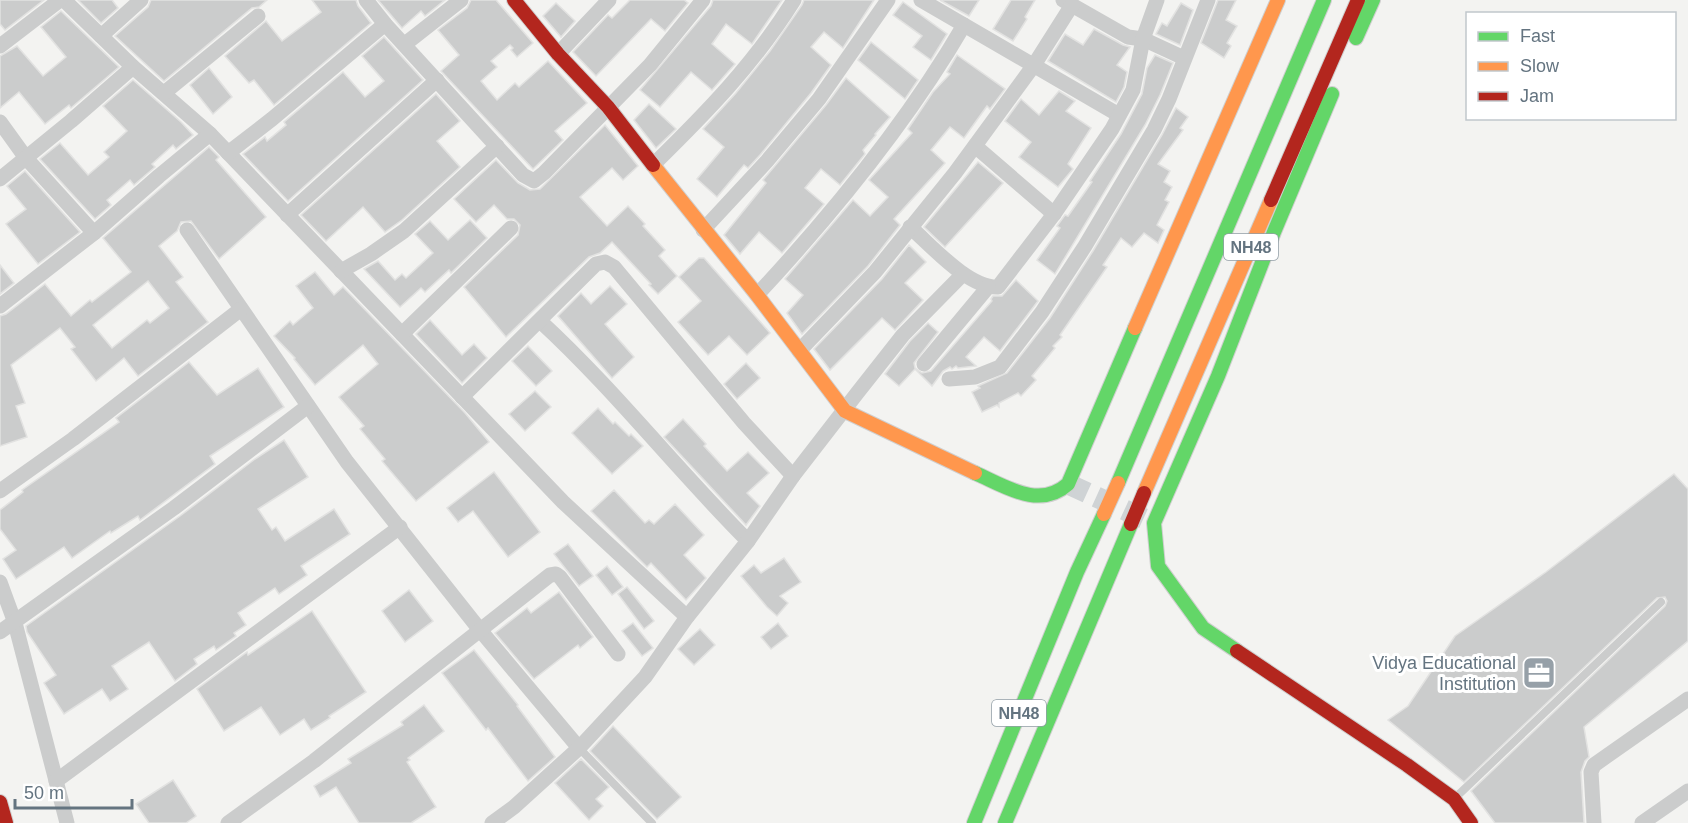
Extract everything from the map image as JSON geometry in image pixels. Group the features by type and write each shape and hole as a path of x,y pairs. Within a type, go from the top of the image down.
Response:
{"main road":[{"path":"514,0 558,54 608,107 703,230 757,295 845,411 1023,494 1036,497 1048,496 1068,484 1278,0"},
{"name":"NH48","path":"974,823 1077,572 1118,483 1324,0"},
{"name":"NH48","path":"1005,823 1144,493 1358,0"},
{"path":"1373,0 1302,164 1218,376 1154,523 1158,566 1203,628 1454,799 1471,823"},
{"path":"0,802 6,823"}],"street":[{"path":"0,46 62,0 133,67 210,134 563,502 687,617"},
{"path":"101,36 141,0"},
{"path":"366,0 385,24 523,175 534,181 650,65 700,1"},
{"path":"405,45 460,0"},
{"path":"558,54 609,0"},
{"path":"653,165 717,101 755,58 794,0"},
{"path":"703,230 767,161 819,99 888,0"},
{"path":"921,0 1119,115"},
{"path":"910,227 963,274 988,287 998,287 1054,214 1133,90 1143,39 1157,0"},
{"path":"949,379 975,377 1000,367 1019,344 1085,246 1154,130 1169,99 1208,0"},
{"path":"800,351 875,272 975,146 1034,65 1068,3 1128,37 1143,39 1184,58"},
{"path":"164,93 258,16"},
{"path":"228,153 385,24"},
{"path":"757,295 843,198 939,67 964,25"},
{"path":"0,179 133,67"},
{"path":"287,215 437,80"},
{"path":"0,122 26,158 94,233"},
{"path":"0,306 94,233 210,134"},
{"path":"341,271 404,231 497,146"},
{"path":"975,146 1054,214"},
{"path":"402,334 511,228"},
{"path":"187,230 347,462 480,630 579,748"},
{"path":"462,397 596,264 605,262 614,267 744,423 793,476"},
{"path":"492,823 514,807 579,748 645,677 687,617 748,541 793,476 903,335 963,274"},
{"path":"924,364 988,287"},
{"path":"0,491 73,439 241,309"},
{"path":"540,321 577,357 705,499 748,541"},
{"path":"0,632 193,494 308,406"},
{"path":"56,781 400,527"},
{"path":"228,823 314,760 550,575 556,574 618,654"},
{"path":"0,582 15,623 67,823"},
{"path":"1594,823 1591,772 1594,765 1688,699"},
{"path":"1642,823 1688,791"}],"lane":[{"path":"1454,799 1661,602"},
{"path":"579,748 652,823"}],"building":[{"path":"0,0 44,0 5,30 0,24"},
{"path":"78,0 112,0 118,8 101,23"},
{"path":"151,0 267,0 259,7 252,8 164,81 115,36 148,7"},
{"path":"312,0 356,0 371,23 274,105 254,80 249,83 225,56 266,21 282,41 321,12"},
{"path":"378,0 445,0 425,16 421,11 402,28"},
{"path":"471,0 496,0 533,43 517,57 510,45 491,61 497,67 481,81 497,100 515,83 519,87 548,61 587,103 555,131 563,140 533,169 441,71 459,55 438,30 467,8"},
{"path":"630,0 684,0 688,3 665,31 651,19 596,76 573,52 608,15 612,18"},
{"path":"713,0 782,0 752,44 726,24 712,44 735,64 712,90 691,72 660,107 640,90 711,6"},
{"path":"804,0 874,0 843,48 824,32 811,47 831,65 760,155 748,168 744,165 717,197 697,179 724,147 703,129 770,51"},
{"path":"940,0 979,0 969,16"},
{"path":"1011,0 1035,0 1025,17 1027,19 1013,41 993,29"},
{"path":"1218,0 1236,0 1226,20 1237,26 1227,43 1231,46 1224,58 1201,43"},
{"path":"903,2 947,34 931,60 913,47 922,36 893,15"},
{"path":"556,3 575,21 561,37 543,16"},
{"path":"1181,3 1193,10 1180,45 1156,34 1162,23 1167,26"},
{"path":"61,11 119,67 71,108 69,105 45,124 19,92 0,108 0,56 17,46 43,76 66,57 41,27"},
{"path":"1094,29 1130,47 1117,65 1127,72 1124,87 1116,102 1048,61 1065,34 1083,45"},
{"path":"384,37 423,80 288,201 243,154 265,137 267,141 286,125 284,122 343,72 365,97 384,81 362,56"},
{"path":"871,42 918,80 905,99 858,60"},
{"path":"957,55 1005,89 990,109 987,106 964,138 950,127 931,150 945,163 894,219 900,225 868,266 802,334 787,313 803,295 785,279 853,200 870,216 888,197 869,180 912,133 908,129 933,92 950,74 947,72"},
{"path":"1155,55 1173,63 1160,95 1145,125 1055,274 1037,260 1060,228 1057,226 1065,215 1068,216 1092,182 1090,181 1121,134 1142,94 1147,68"},
{"path":"209,68 232,97 213,114 190,85"},
{"path":"846,78 890,117 863,150 865,154 840,185 821,169 805,188 824,204 782,253 759,232 740,254 724,235 766,183 763,180"},
{"path":"133,80 193,135 176,149 173,145 152,164 155,167 134,185 130,180 107,200 111,205 95,219 40,159 60,143 88,175 109,157 104,152 127,131 103,106"},
{"path":"1059,91 1075,101 1066,111 1091,128 1068,164 1073,169 1058,187 1019,157 1031,142 1005,121 1021,99 1039,115"},
{"path":"436,94 460,121 437,141 460,167 402,220 385,232 363,207 326,241 301,215"},
{"path":"649,104 676,129 656,148 634,120"},
{"path":"1176,108 1188,117 1180,128 1183,130 1158,164 1170,171 1164,182 1172,187 1165,200 1169,202 1157,225 1164,230 1158,243 1144,233 1132,247 1121,238 1103,265 1107,267 1060,335 1062,337 1053,346 1055,348 1032,376 1036,380 1021,396 1018,393 999,403 999,407 997,405 982,412 972,392 980,388 978,386 1007,373 1050,318 1093,251"},
{"path":"605,125 638,166 623,180 612,168 580,197 607,226 628,206 665,250 659,256 677,276 658,294 612,242 600,253 589,257 506,337 464,287 518,235 520,225 514,219 507,219 494,205 476,222 454,199 496,160 518,183 530,190 540,189"},
{"path":"209,147 219,157 216,160 266,217 219,259 191,221 181,222 177,231 159,246 183,277 176,282 208,322 138,376 124,358 96,381 71,349 75,347 60,328 11,365 25,403 16,406 27,437 0,446 0,316 6,314 45,284 71,316 90,300 92,302 131,272 103,238","holes":["148,281 169,308 150,323 147,320 112,348 93,325"]},
{"path":"978,162 1003,183 945,247 924,227"},
{"path":"25,171 80,232 38,264 6,224 26,209 7,186"},
{"path":"470,220 487,238 451,273 449,270 425,292 421,288 400,307 364,269 378,261 395,280 402,274 406,278 433,253 415,234 430,221 448,240"},
{"path":"909,245 926,262 905,283 923,300 895,330 882,318 830,370 814,349 882,279"},
{"path":"699,258 704,258 770,333 747,355 729,336 708,355 678,322 701,301 679,277"},
{"path":"0,265 14,283 0,294"},
{"path":"315,272 334,295 343,287 465,413 489,442 416,501 382,461 385,459 360,429 364,426 339,397 378,364 363,345 315,385 295,358 274,336 290,321 293,325 313,308 296,286"},
{"path":"1016,280 1038,301 1000,351 984,337 966,357 976,366 958,368 956,366 952,369 950,367 943,371 932,386 915,369 899,386 885,374 910,341 928,323 938,332 914,363 915,368 922,373 931,371 992,301 993,296 1002,296"},
{"path":"610,286 627,304 605,324 634,357 612,378 558,316 581,293 591,304"},
{"path":"430,320 462,355 474,344 487,358 462,383 416,334"},
{"path":"528,346 552,371 536,386 512,361"},
{"path":"189,362 217,395 258,368 284,407 210,456 215,464 140,520 138,516 111,533 110,531 72,558 64,547 16,579 3,559 16,550 0,529 0,510 23,492 22,490 119,422 116,418"},
{"path":"746,363 760,378 737,399 724,384"},
{"path":"535,391 551,407 525,431 509,414"},
{"path":"598,408 613,424 615,422 643,446 612,474 572,433"},
{"path":"683,419 727,471 748,452 769,473 747,493 760,506 746,525 664,437"},
{"path":"284,440 308,477 258,509 272,530 276,527 285,541 334,509 350,534 301,566 307,575 279,594 275,588 238,613 246,625 234,633 236,636 216,650 214,646 194,659 197,664 175,681 149,642 112,666 128,689 110,701 102,689 64,714 44,683 56,675 27,632 26,626"},
{"path":"494,472 540,532 508,557 473,511 458,522 447,508"},
{"name":"Vidya Educational Institution","path":"1674,474 1688,489 1688,641 1584,727 1589,757 1581,772 1584,823 1495,823 1471,791 1665,606 1667,601 1665,597 1657,598 1464,782 1388,720 1408,706 1455,636 1546,572"},
{"path":"614,490 645,523 649,520 654,524 675,504 704,535 684,555 706,578 686,600 651,563 647,567 591,511"},
{"path":"568,544 593,576 579,586 554,554"},
{"path":"784,558 801,582 780,596 788,603 777,616 741,576 754,565 761,573"},
{"path":"607,566 623,587 612,595 596,575"},
{"path":"627,587 654,621 644,629 618,594"},
{"path":"409,590 433,621 405,642 382,611"},
{"path":"559,592 593,637 580,648 578,645 534,679 495,633 527,608 531,613"},
{"path":"312,611 366,692 311,730 304,719 280,735 261,707 224,731 197,689 247,652 248,655"},
{"path":"633,623 653,648 642,656 622,631"},
{"path":"778,623 788,636 771,649 761,637"},
{"path":"700,629 715,645 694,665 678,649"},
{"path":"474,650 518,705 555,757 528,781 442,673"},
{"path":"424,705 444,731 408,758 410,760 407,762 436,807 411,823 359,823 336,787 320,797 314,786 351,763 348,759 403,725 401,722"},
{"path":"613,726 681,797 657,819 590,751"},
{"path":"581,759 609,787 596,799 603,806 589,820 555,783"},
{"path":"173,780 196,816 186,823 149,823 136,804"}],"tunnel":[{"path":"1068,484 1149,521"}],"traffic: fast":[{"path":"1118,483 1324,0"},
{"path":"1356,38 1373,0"},
{"path":"1237,651 1203,628 1158,566 1154,523 1218,376 1274,232 1332,94"},
{"path":"975,473 1010,489 1034,495 1057,492 1068,484 1135,328"},
{"path":"974,823 1077,572 1104,514"},
{"path":"1005,823 1131,524"}],"traffic: slow":[{"path":"1135,328 1278,0"},
{"path":"653,165 757,295 845,411 975,473"},
{"path":"1144,493 1271,200"},
{"path":"1104,514 1118,483"}],"traffic: jam":[{"path":"514,0 558,54 608,107 653,165"},
{"path":"1271,200 1358,0"},
{"path":"1131,524 1144,493"},
{"path":"1237,651 1454,799 1471,823"},
{"path":"0,802 6,823"}],"place":[{"name":"Vidya Educational Institution","path":"1539,673"}]}
